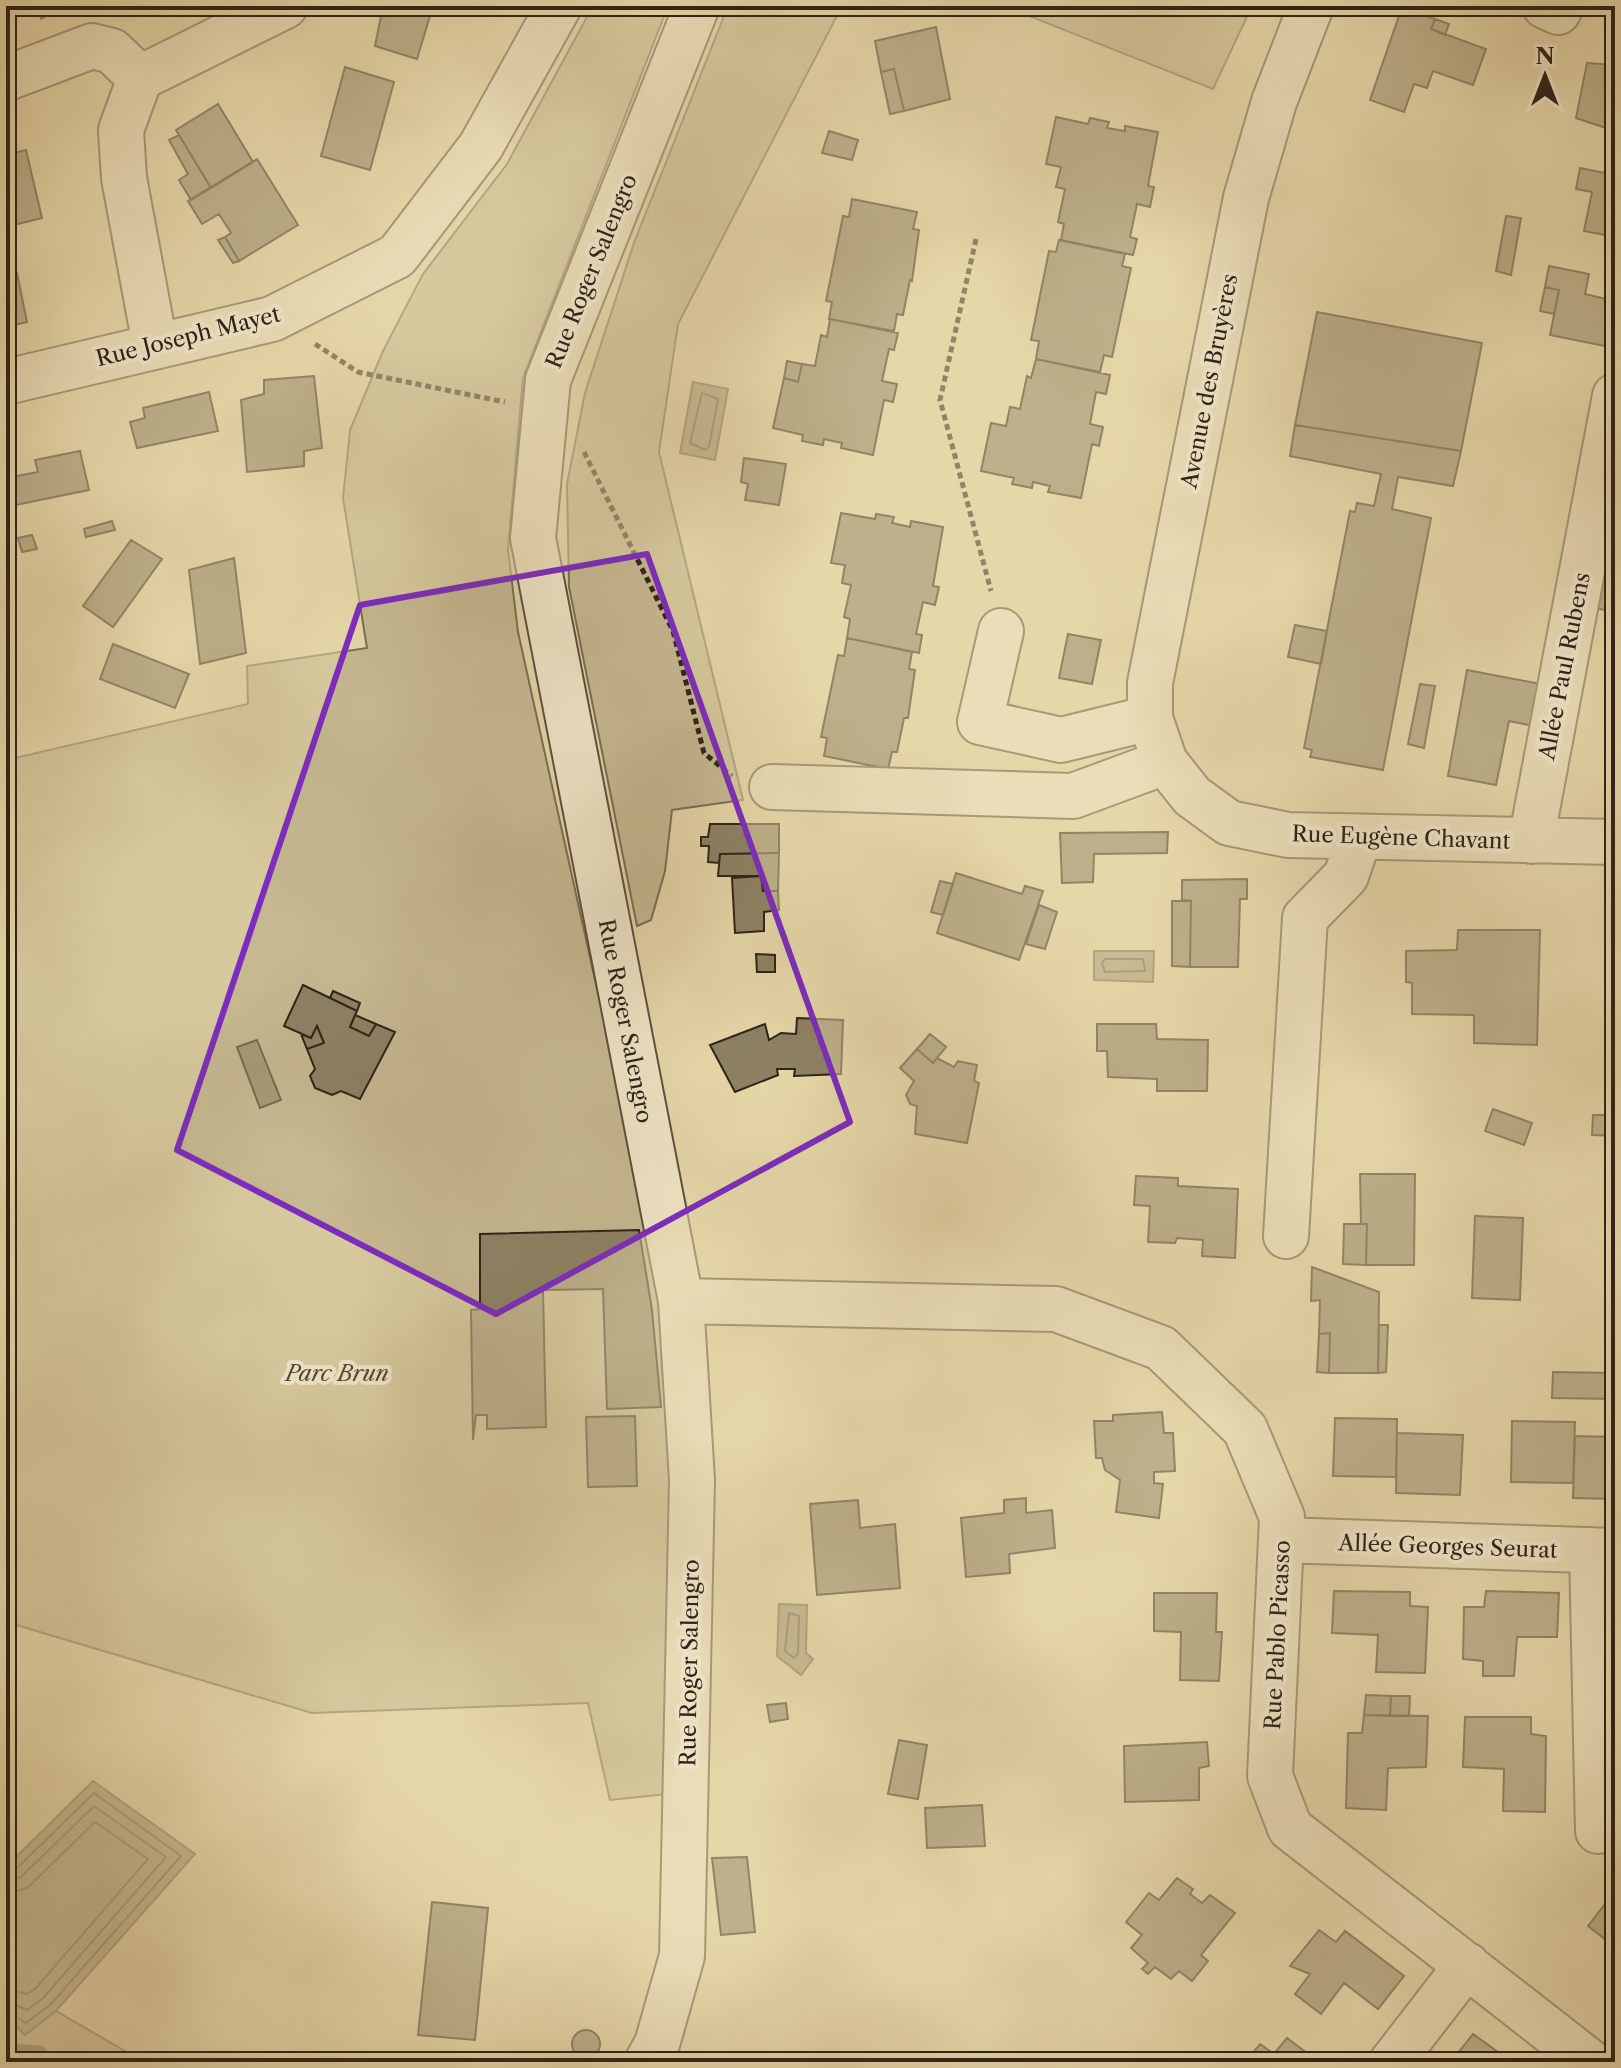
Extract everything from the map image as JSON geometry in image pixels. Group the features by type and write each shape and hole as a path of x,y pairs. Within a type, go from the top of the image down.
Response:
{"street":[{"path":"155,345 124,178 121,130 140,78 285,6"},
{"name":"Rue Joseph Mayet","path":"6,382 272,319 397,256 481,146 559,6"},
{"name":"Rue Roger Salengro","path":"647,2062 657,2044 682,1956 692,1480 681,1301 533,538 548,380 697,6"},
{"name":"Avenue des Bruyères","path":"1165,762 1150,718 1150,683 1246,198 1274,102 1311,6"},
{"path":"1545,6 1558,12 1561,6"},
{"path":"10,77 92,46 112,51 140,78"},
{"name":"Allée Paul Rubens","path":"1531,841 1615,396"},
{"path":"1001,631 980,722 1061,740 1150,718"},
{"path":"756,785 1073,796 1165,762"},
{"name":"Rue Eugène Chavant","path":"1165,762 1192,796 1229,823 1288,835 1615,842"},
{"path":"1286,1236 1305,918 1346,876 1359,838"},
{"name":"Rue Pablo Picasso","path":"681,1301 1056,1309 1161,1348 1245,1429 1282,1517 1270,1776 1290,1828 1590,2062"},
{"name":"Allée Georges Seurat","path":"1281,1540 1604,1551"},
{"path":"1598,1831 1604,1551"},
{"path":"1392,2062 1467,1965"}],"path":[{"path":"976,239 940,400 1001,631"},
{"path":"272,319 358,372 545,410"},
{"path":"582,449 673,631 704,753 756,785"}],"highlighted area":[{"path":"647,554 850,1122 496,1314 177,1150 360,605"}],"green space":[{"name":"Parc Brun","path":"593,6 668,6 523,378 508,549 518,632 657,1260 674,1415 668,1794 610,1800 588,1703 312,1713 6,1622 6,760 248,704 247,666 367,648 343,498 350,430 383,351 423,274 507,164"},
{"path":"728,6 842,6 678,324 659,452 743,800 672,810 665,871 651,920 637,926 569,587 567,484 585,393 634,243"},
{"path":"1004,6 1252,6 1213,89"},
{"path":"56,2011 144,2062 6,2062 6,2016 25,2035"}],"water":[{"path":"693,382 728,389 715,460 680,453"},
{"path":"1094,951 1154,951 1153,982 1094,980"},
{"path":"257,1040 281,1100 260,1108 237,1047"},
{"path":"779,1604 807,1605 806,1653 813,1659 801,1675 777,1656"},
{"path":"93,1781 195,1854 56,2011 25,2035 6,2016 6,1867"}],"building":[{"path":"383,6 433,6 417,59 375,46"},
{"path":"1402,7 1435,19 1431,29 1486,49 1473,85 1433,71 1427,88 1414,84 1404,112 1370,100"},
{"path":"1435,19 1449,24 1445,35 1431,29"},
{"path":"936,27 950,99 904,111 894,69 881,72 875,41"},
{"path":"1587,63 1615,65 1615,131 1576,118"},
{"path":"345,67 394,82 370,170 321,156"},
{"path":"894,69 904,111 890,114 881,72"},
{"path":"218,104 253,162 211,188 176,130"},
{"path":"1056,117 1088,124 1090,118 1109,122 1107,128 1125,131 1125,126 1158,132 1148,186 1154,187 1150,207 1137,204 1130,237 1137,239 1133,255 1061,240 1064,224 1058,222 1065,189 1056,187 1061,167 1046,164"},
{"path":"829,131 858,140 852,160 822,153"},
{"path":"179,135 211,188 191,200 179,180 188,174 169,140"},
{"path":"26,150 42,218 6,227 6,155"},
{"path":"257,159 298,225 239,261 225,237 231,233 219,214 202,224 188,201"},
{"path":"1580,168 1615,175 1611,195 1615,196 1615,237 1584,231 1592,192 1576,189"},
{"path":"852,199 917,212 913,229 919,230 912,281 903,315 897,314 894,331 829,319 832,302 826,301 843,216 849,217"},
{"path":"1506,216 1521,218 1511,275 1496,271"},
{"path":"225,237 239,261 233,263 218,240"},
{"path":"1059,240 1125,254 1122,266 1131,268 1112,357 1104,355 1100,372 1036,359 1039,341 1031,340 1049,251 1056,252"},
{"path":"1549,266 1589,274 1585,294 1615,301 1610,347 1550,335 1559,290 1545,287"},
{"path":"17,273 27,322 6,327 6,276"},
{"path":"1545,287 1559,290 1554,314 1540,311"},
{"path":"1317,312 1482,343 1461,451 1295,425"},
{"path":"830,319 898,333 894,350 889,349 882,381 897,384 893,402 884,400 873,455 841,448 842,443 824,439 823,445 802,441 803,435 773,428 784,378 798,382 802,364 815,366 821,335 827,337"},
{"path":"1036,359 1110,375 1106,394 1096,392 1090,424 1103,427 1099,446 1092,444 1081,498 1048,492 1050,486 1033,482 1032,488 1012,484 1014,478 981,471 991,423 1006,426 1010,407 1020,409 1027,376 1031,378"},
{"path":"787,361 802,364 798,382 784,378"},
{"path":"314,376 322,448 304,451 304,466 247,472 241,400 264,394 264,380"},
{"path":"209,392 218,431 137,448 130,422 145,418 143,408"},
{"path":"1295,425 1461,451 1453,486 1398,477 1392,509 1431,518 1383,770 1310,757 1312,750 1304,748 1350,511 1355,512 1357,503 1374,506 1381,474 1290,456"},
{"path":"80,451 89,490 6,507 6,478 38,472 35,460"},
{"path":"744,458 786,464 779,505 745,500 748,484 741,482"},
{"path":"841,513 875,519 876,514 894,517 892,523 910,527 911,521 943,527 933,586 939,587 935,605 923,602 916,634 922,635 919,653 847,638 850,619 844,617 851,585 842,583 845,565 831,563"},
{"path":"112,521 115,530 86,537 84,529"},
{"path":"32,535 37,549 22,552 18,538"},
{"path":"131,540 162,559 113,627 83,606"},
{"path":"234,558 246,653 200,664 189,570"},
{"path":"1597,569 1615,572 1610,611 1590,607"},
{"path":"1295,625 1327,631 1321,664 1288,657"},
{"path":"1068,634 1101,640 1092,684 1059,678"},
{"path":"847,638 912,652 909,669 915,670 908,718 904,718 897,752 892,752 888,769 824,756 827,738 821,737 838,655 844,656"},
{"path":"113,644 189,674 175,708 100,679"},
{"path":"1467,670 1546,685 1538,727 1509,721 1496,785 1448,776"},
{"path":"1420,684 1435,686 1424,748 1408,744"},
{"path":"710,824 779,824 779,853 720,854 719,863 708,862 709,846 701,846 701,837 708,837"},
{"path":"1168,832 1167,853 1094,854 1093,882 1062,883 1060,833"},
{"path":"779,853 778,891 763,891 761,876 718,876 720,854"},
{"path":"956,873 1022,894 1025,886 1043,891 1019,960 937,933"},
{"path":"761,876 763,891 778,891 779,910 764,912 764,931 735,933 732,878"},
{"path":"1247,879 1247,899 1240,899 1238,967 1190,967 1191,901 1182,900 1182,880"},
{"path":"940,881 953,884 943,915 931,912"},
{"path":"1172,901 1191,901 1190,967 1172,966"},
{"path":"1039,905 1057,912 1045,949 1026,944"},
{"path":"1458,930 1540,930 1537,1045 1474,1043 1474,1015 1412,1014 1412,983 1406,982 1406,951 1457,950"},
{"path":"756,954 775,955 775,972 757,972"},
{"path":"303,985 357,1011 350,1027 369,1036 376,1024 395,1032 360,1099 341,1091 332,1095 315,1088 310,1076 315,1069 307,1049 324,1043 317,1026 311,1038 284,1026"},
{"path":"333,991 360,1003 357,1011 330,998"},
{"path":"355,1015 376,1024 369,1036 350,1027"},
{"path":"797,1018 843,1020 841,1074 794,1076 795,1069 777,1069 778,1075 735,1092 710,1045 765,1024 769,1040 781,1033 796,1034"},
{"path":"1097,1024 1156,1024 1157,1039 1208,1040 1207,1091 1157,1091 1157,1079 1108,1077 1107,1051 1097,1051"},
{"path":"317,1026 324,1043 307,1049 301,1034 311,1038"},
{"path":"930,1034 946,1047 933,1063 917,1049"},
{"path":"917,1049 933,1063 937,1058 954,1067 958,1061 977,1065 974,1081 979,1083 967,1143 915,1134 917,1106 910,1104 906,1095 914,1081 900,1068"},
{"path":"1493,1109 1532,1123 1524,1145 1485,1131"},
{"path":"1593,1115 1615,1115 1615,1136 1592,1135"},
{"path":"1610,1155 1615,1155 1615,1194 1608,1194"},
{"path":"1360,1174 1415,1174 1414,1265 1366,1265 1367,1224 1361,1224"},
{"path":"1136,1176 1178,1178 1178,1186 1238,1189 1235,1258 1202,1256 1203,1240 1177,1238 1175,1243 1148,1242 1150,1206 1134,1205"},
{"path":"1475,1216 1523,1218 1520,1300 1472,1298"},
{"path":"1344,1224 1367,1224 1366,1265 1343,1264"},
{"path":"639,1230 652,1310 661,1407 607,1409 603,1289 543,1290 546,1427 487,1429 487,1415 476,1415 473,1440 471,1310 480,1309 480,1234"},
{"path":"1312,1267 1379,1292 1378,1373 1329,1373 1330,1333 1319,1334 1320,1300 1311,1301"},
{"path":"1379,1325 1388,1325 1386,1372 1378,1373"},
{"path":"1330,1333 1329,1373 1317,1372 1319,1334"},
{"path":"1553,1372 1615,1373 1615,1399 1552,1398"},
{"path":"1162,1412 1164,1433 1173,1433 1175,1471 1154,1472 1154,1483 1163,1484 1159,1518 1116,1512 1120,1480 1105,1470 1102,1458 1096,1458 1094,1421 1113,1421 1113,1415"},
{"path":"635,1416 637,1486 588,1487 586,1417"},
{"path":"1335,1418 1397,1419 1396,1477 1333,1476"},
{"path":"1512,1421 1575,1422 1573,1483 1511,1482"},
{"path":"1397,1433 1463,1435 1460,1495 1396,1493"},
{"path":"1575,1436 1615,1437 1615,1499 1573,1498"},
{"path":"1026,1498 1026,1513 1052,1510 1055,1548 1009,1554 1010,1573 966,1577 961,1518 1004,1513 1004,1500"},
{"path":"858,1500 860,1528 895,1524 900,1588 817,1595 810,1504"},
{"path":"1334,1591 1410,1592 1410,1606 1428,1607 1425,1673 1376,1672 1378,1635 1332,1633"},
{"path":"1486,1591 1559,1593 1557,1637 1517,1637 1514,1676 1483,1676 1483,1661 1463,1659 1464,1607 1484,1607"},
{"path":"1154,1593 1217,1593 1216,1632 1222,1632 1219,1681 1180,1680 1181,1632 1154,1631"},
{"path":"1366,1695 1391,1696 1390,1716 1364,1715"},
{"path":"1391,1696 1410,1696 1409,1716 1390,1716"},
{"path":"786,1703 788,1719 770,1722 767,1705"},
{"path":"1364,1715 1428,1716 1426,1767 1388,1768 1386,1810 1346,1808 1348,1733 1362,1733"},
{"path":"1465,1717 1531,1717 1531,1734 1546,1736 1545,1812 1503,1811 1504,1769 1463,1767"},
{"path":"899,1740 927,1745 918,1799 888,1794"},
{"path":"1207,1742 1209,1766 1199,1768 1199,1800 1125,1802 1124,1746"},
{"path":"982,1805 985,1846 927,1848 925,1808"},
{"path":"747,1857 755,1932 721,1935 712,1858"},
{"path":"1177,1878 1193,1889 1190,1894 1202,1903 1210,1895 1235,1913 1201,1955 1208,1961 1192,1981 1179,1971 1171,1979 1155,1967 1148,1974 1142,1969 1148,1963 1131,1948 1142,1935 1126,1922 1149,1893 1159,1900"},
{"path":"1615,1891 1615,1947 1588,1926"},
{"path":"432,1902 488,1908 475,2040 418,2035"},
{"path":"1319,1930 1336,1942 1345,1931 1404,1976 1378,2009 1344,1983 1321,2014 1295,1994 1310,1974 1290,1966"},
{"path":"586,2030 596,2034 600,2044 596,2054 586,2058 576,2054 572,2044 576,2034"},
{"path":"1473,2034 1512,2062 1451,2062"},
{"path":"1287,2038 1319,2062 1245,2062 1260,2044 1274,2054"}],"waterway":[{"path":"6,2049 41,2052"}]}
